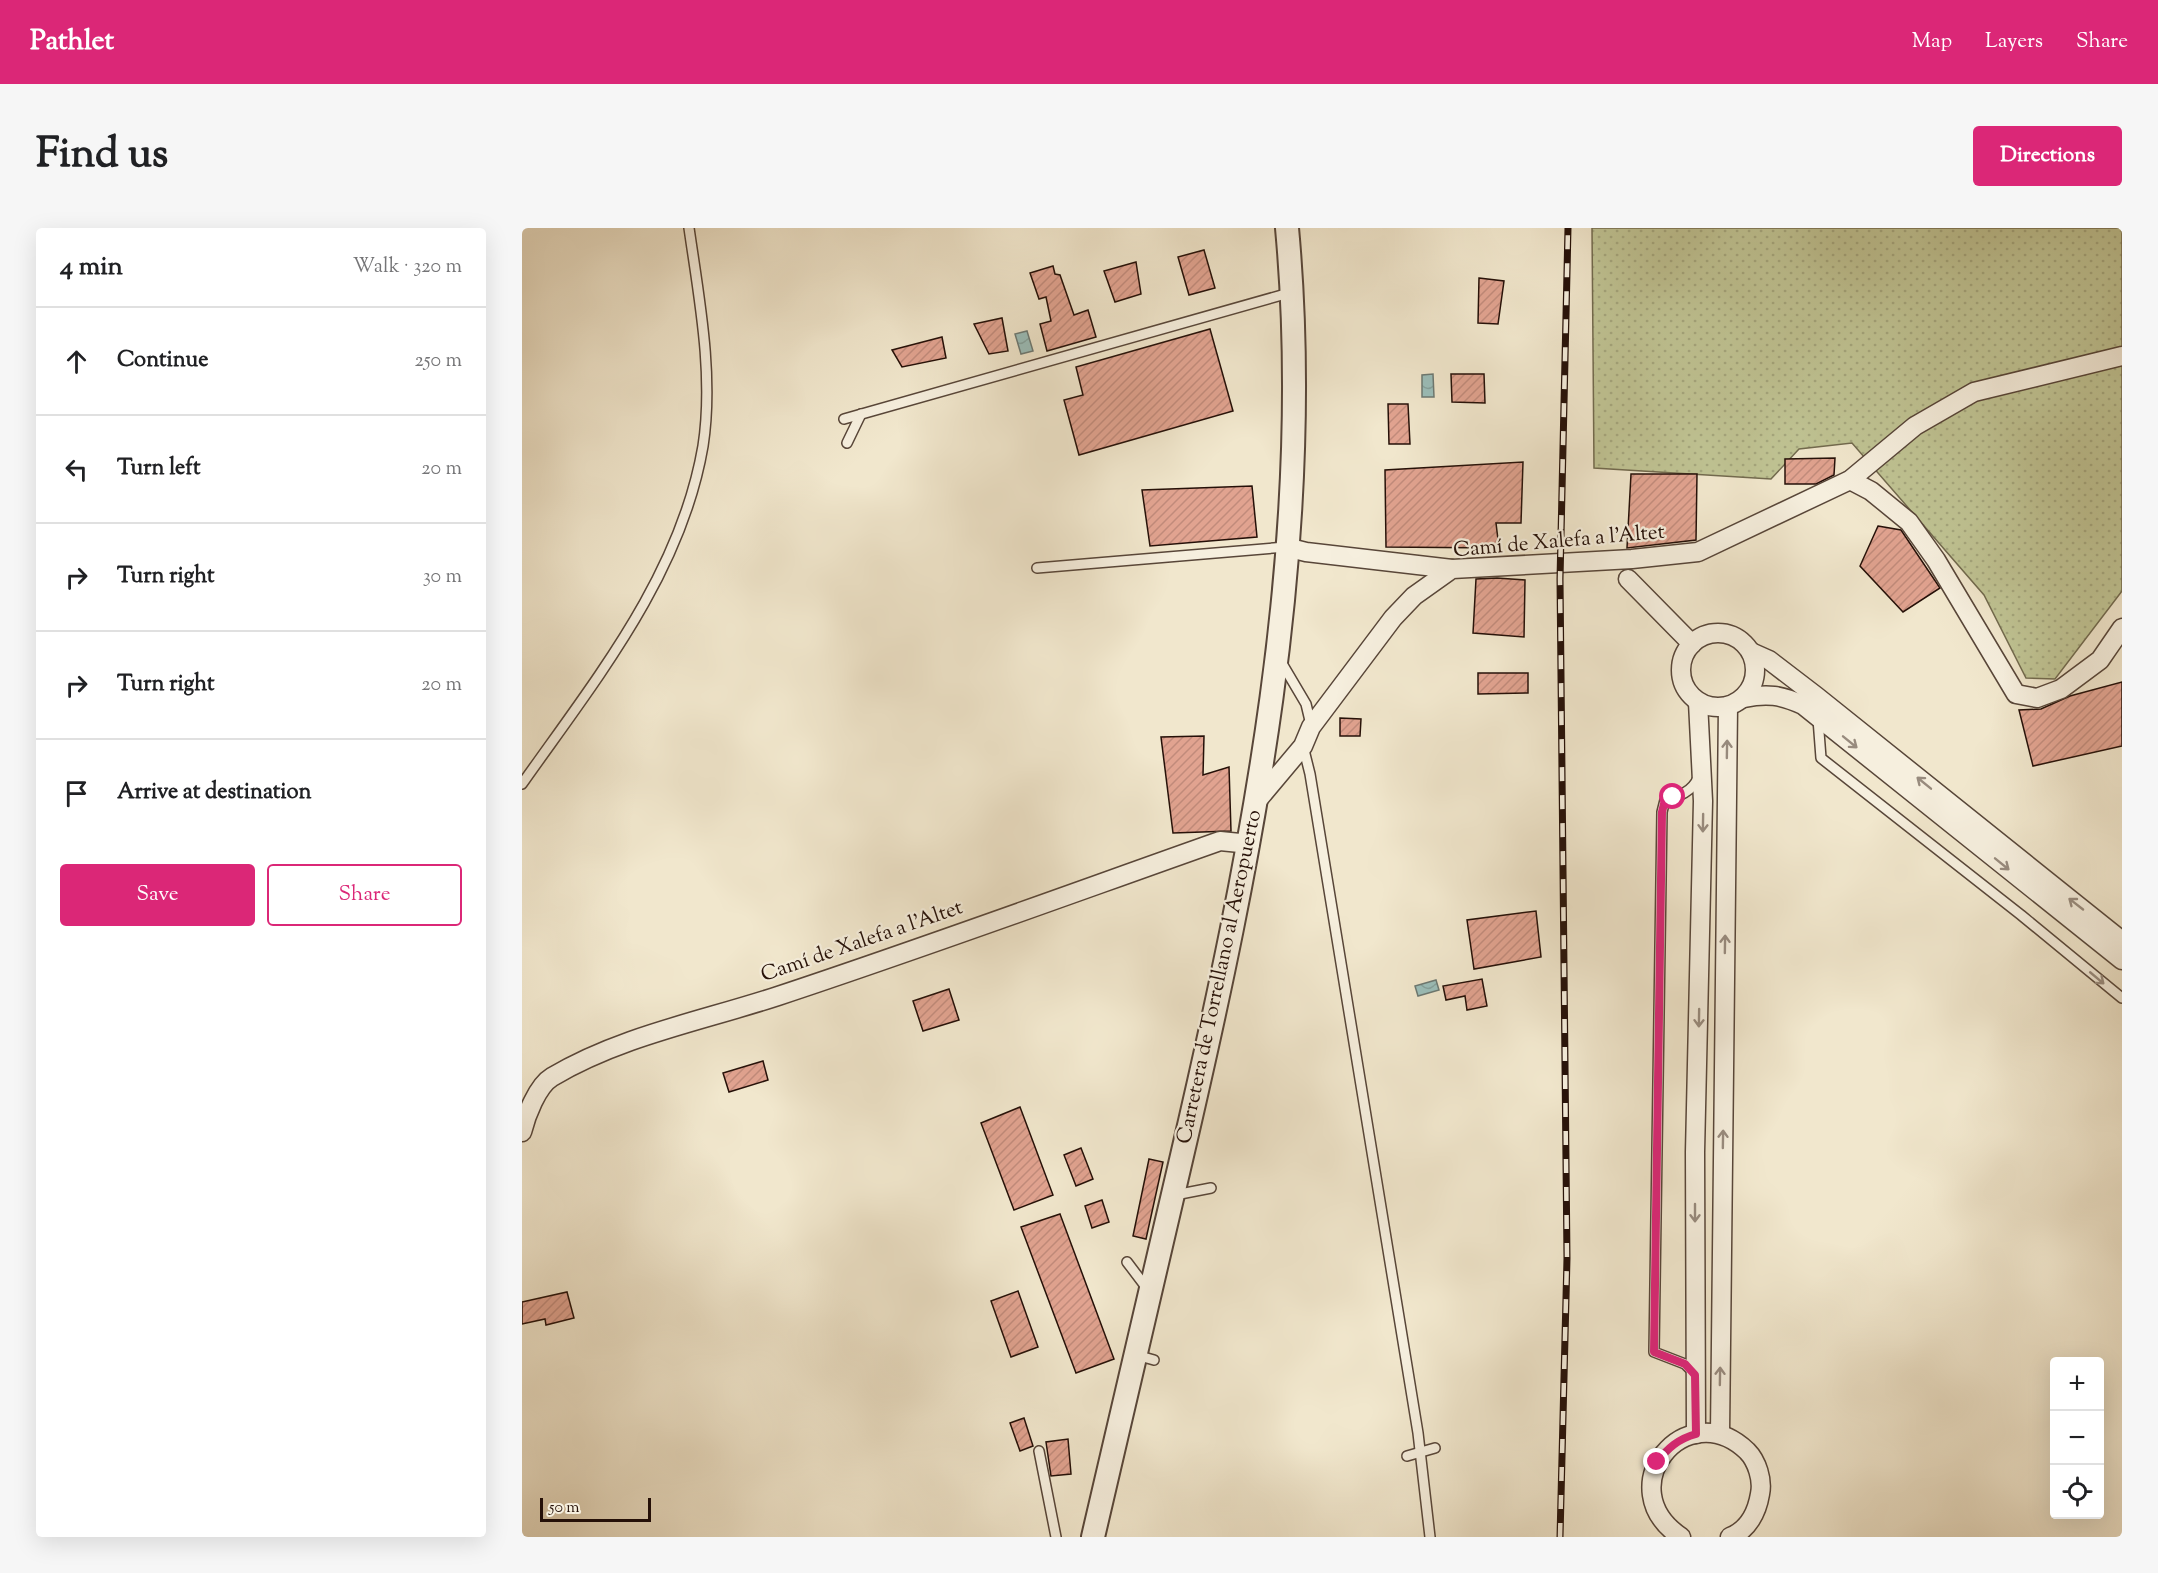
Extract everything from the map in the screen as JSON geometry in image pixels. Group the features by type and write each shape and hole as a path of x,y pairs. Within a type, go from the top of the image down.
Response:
{"street":[{"name":"Carretera de Torrellano al Aeropuerto","path":"1093,1537 1145,1357 1150,1293 1231,941 1250,844 1276,653 1293,434 1292,292 1287,228"},
{"name":"Camí de Xalefa a l'Altet","path":"1256,802 1303,746 1311,727 1393,618 1414,596 1452,569 1632,559 1698,552 1850,480 1914,426 1974,392 2122,356"},
{"path":"1850,480 1871,491 1910,522 1936,560 2016,694 2037,699 2061,689 2100,660 2122,628"},
{"path":"1286,547 1452,569"},
{"path":"1628,579 1692,645"},
{"path":"2122,940 1816,696 1769,660 1751,652 1743,642 1721,633 1708,634 1692,645 1683,659 1681,671 1683,683 1698,702 1710,707 1764,693 1781,695 1803,705 2122,960"},
{"path":"1720,1434 1736,702 1755,676 1751,652"},
{"path":"1696,1434 1695,1152 1702,770 1698,702"},
{"name":"Camí de Xalefa a l'Altet","path":"522,1132 534,1103 550,1078 592,1056 644,1036 777,996 1220,841 1250,844"},
{"path":"1681,1537 1668,1529 1657,1514 1651,1497 1651,1479 1657,1462 1668,1448 1683,1437 1696,1434 1720,1434 1737,1442 1750,1454 1759,1471 1761,1490 1758,1507 1749,1523 1730,1537"}],"lane":[{"path":"522,784 596,679 650,593 685,519 703,444 706,383 702,324 689,228"},
{"path":"844,419 1292,292"},
{"path":"847,443 861,414"},
{"path":"1036,568 1286,547"},
{"path":"1276,653 1306,704 1311,727"},
{"path":"1818,717 1821,758 2021,915 2122,998"},
{"path":"1303,746 1312,786 1420,1451 1430,1537"},
{"path":"1695,1375 1685,1364 1654,1352 1654,1341 1662,812 1665,800 1685,793 1695,786 1702,770"},
{"path":"1173,1196 1211,1188"},
{"path":"1127,1262 1150,1293"},
{"path":"1407,1456 1435,1448"},
{"path":"1039,1451 1056,1537"}],"green space":[{"path":"1592,228 2122,228 2122,591 2055,679 2026,678 1984,595 1852,443 1799,449 1771,479 1594,468"}],"water":[{"path":"1027,331 1033,351 1021,354 1015,334"},
{"path":"1433,374 1434,397 1422,397 1422,375"},
{"path":"1436,980 1439,990 1418,996 1415,986"}],"building":[{"path":"1204,250 1215,288 1189,295 1178,257"},
{"path":"1136,262 1141,294 1115,302 1104,271"},
{"path":"1053,266 1055,274 1060,275 1074,315 1088,310 1096,337 1047,351 1040,324 1051,321 1046,297 1039,299 1030,273"},
{"path":"1479,278 1504,281 1498,324 1478,323"},
{"path":"1002,318 1008,351 989,354 974,324"},
{"path":"1210,329 1233,411 1079,455 1064,400 1083,395 1076,367"},
{"path":"942,337 946,358 902,367 892,350"},
{"path":"1451,374 1484,374 1485,403 1452,402"},
{"path":"1388,404 1408,404 1410,444 1389,444"},
{"path":"1835,458 1834,475 1816,484 1785,484 1785,459"},
{"path":"1523,462 1521,523 1496,523 1499,548 1386,547 1385,470"},
{"path":"1631,474 1697,474 1696,540 1627,548"},
{"path":"1252,486 1257,537 1150,546 1142,490"},
{"path":"1878,526 1901,530 1940,588 1903,612 1860,566"},
{"path":"1476,579 1525,580 1524,637 1473,633"},
{"path":"1478,673 1528,673 1528,693 1478,694"},
{"path":"2122,682 2122,746 2033,766 2019,710 2041,709 2070,696"},
{"path":"1340,718 1361,719 1360,736 1340,736"},
{"path":"1204,736 1203,775 1229,767 1231,831 1173,833 1161,737"},
{"path":"1536,911 1541,957 1474,969 1467,920"},
{"path":"1482,979 1487,1006 1467,1010 1465,996 1446,1000 1443,986"},
{"path":"949,989 959,1020 923,1031 913,1001"},
{"path":"763,1061 768,1080 729,1092 723,1073"},
{"path":"1020,1107 1053,1195 1014,1210 981,1123"},
{"path":"1081,1148 1093,1179 1076,1186 1064,1155"},
{"path":"1149,1159 1163,1162 1146,1239 1133,1236"},
{"path":"1102,1200 1109,1222 1092,1228 1085,1206"},
{"path":"1060,1214 1114,1359 1076,1373 1021,1227"},
{"path":"1018,1291 1038,1347 1011,1357 991,1301"},
{"path":"567,1292 574,1318 546,1325 545,1319 522,1324 522,1302"},
{"path":"1024,1418 1033,1446 1020,1451 1010,1423"},
{"path":"1068,1439 1071,1474 1051,1476 1046,1442"}],"railway":[{"path":"1560,1537 1567,1258 1560,579 1568,228"}],"route":[{"path":"1657,1462 1668,1448 1683,1437 1696,1434 1695,1375 1685,1364 1654,1352 1662,812 1665,800 1673,797"}]}
